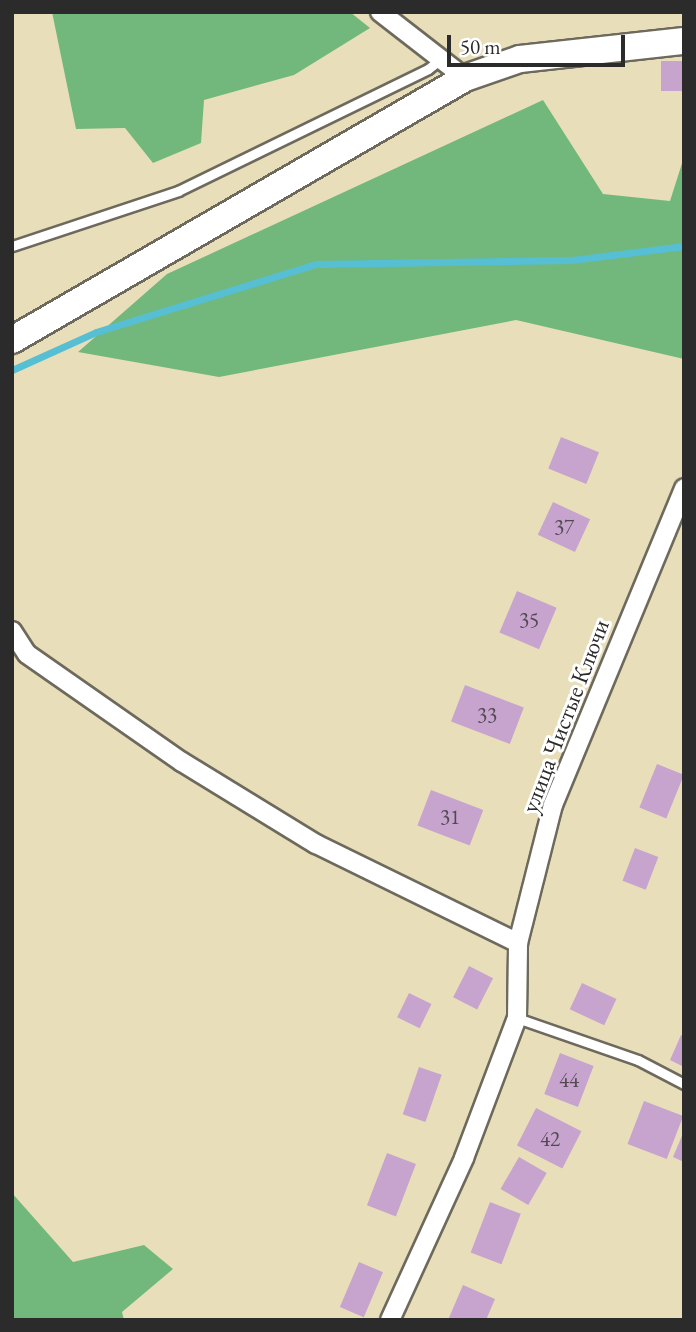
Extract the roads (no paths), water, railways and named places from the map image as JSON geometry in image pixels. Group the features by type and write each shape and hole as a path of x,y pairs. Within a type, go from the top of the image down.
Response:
{"street":[{"path":"380,12 465,78"},
{"path":"12,340 465,78 520,59 684,41"},
{"name":"улица Чистые Ключи","path":"390,1320 464,1158 517,1018 518,943 553,805 684,488"},
{"path":"12,631 27,654 182,762 316,844 518,943"}],"lane":[{"path":"12,246 178,191 428,69 441,59"},
{"path":"517,1018 638,1060 684,1084"}],"waterway":[{"path":"12,370 96,332 316,264 572,260 684,246"}]}
